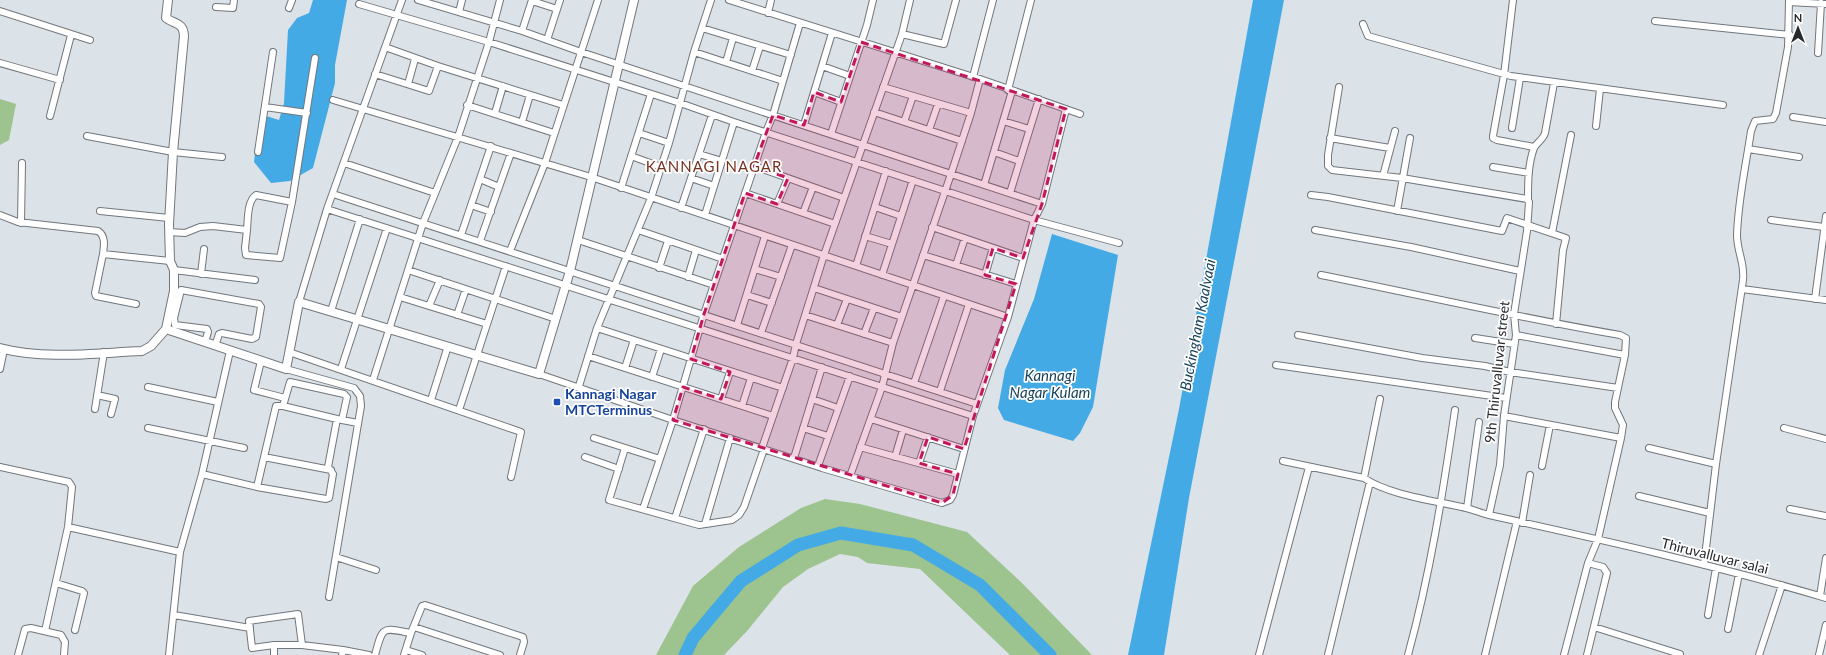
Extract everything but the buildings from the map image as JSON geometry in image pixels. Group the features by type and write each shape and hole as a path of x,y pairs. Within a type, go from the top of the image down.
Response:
{"street":[{"path":"0,369 2,349 20,354 46,355 142,351 151,346 166,329 174,291 174,270 170,261 169,218 173,152 184,36 184,29 181,25 166,18 168,0"},
{"path":"216,7 233,8 234,0"},
{"path":"289,8 292,0"},
{"path":"286,369 299,302 327,209 402,0"},
{"path":"418,0 435,2 459,12 522,31 684,87 1042,204"},
{"path":"459,12 462,0"},
{"path":"373,380 423,223 458,137 489,42 500,0"},
{"path":"522,31 532,0 557,9"},
{"path":"547,40 560,0"},
{"path":"510,251 544,162 598,0"},
{"path":"539,374 566,286 578,240 591,177 634,0"},
{"path":"578,386 596,328 651,198 669,143 694,52 711,0"},
{"path":"729,0 980,79 1080,114"},
{"path":"768,13 771,0"},
{"path":"831,134 861,42 872,0"},
{"path":"625,448 609,500 694,524 732,520 739,515 744,507 793,358 824,255 902,34 910,0"},
{"path":"902,34 944,44 956,0"},
{"path":"973,77 993,0"},
{"path":"984,185 1003,121 1031,0"},
{"path":"1513,0 1504,75 1493,138 1534,147 1544,138 1554,83"},
{"path":"1704,565 1716,464 1742,289 1744,268 1739,252 1737,233 1748,149 1751,131 1755,121 1773,120 1775,118 1787,59 1790,35 1789,1 1824,3 1818,53"},
{"path":"359,4 489,42 680,103 712,115 1034,220 1119,244"},
{"path":"0,11 90,40"},
{"path":"1655,21 1790,35"},
{"path":"643,509 673,420 704,314 722,259 766,132 773,116 800,23"},
{"path":"1363,24 1368,36 1504,75 1723,105"},
{"path":"702,28 791,55"},
{"path":"804,125 832,33"},
{"path":"50,116 71,35"},
{"path":"726,62 733,38"},
{"path":"752,71 760,46"},
{"path":"385,47 415,59 563,105"},
{"path":"258,152 272,52"},
{"path":"694,52 783,81"},
{"path":"292,202 256,195 254,197 251,202 246,230 246,254 280,258 282,255 292,202 315,58"},
{"path":"408,84 415,59"},
{"path":"0,63 60,80"},
{"path":"375,74 429,91 438,66"},
{"path":"822,66 850,76"},
{"path":"1512,128 1520,78"},
{"path":"850,476 882,387 893,343 971,114 980,79"},
{"path":"495,114 503,86"},
{"path":"883,87 971,114"},
{"path":"1339,87 1330,138 1328,166 1332,170 1402,178 1528,200"},
{"path":"1596,126 1600,89"},
{"path":"814,92 841,102"},
{"path":"621,188 651,94"},
{"path":"522,122 530,95"},
{"path":"904,122 913,96"},
{"path":"1010,194 1019,160 1039,99"},
{"path":"333,100 591,177 1008,317"},
{"path":"929,130 938,104"},
{"path":"468,105 554,133"},
{"path":"264,107 306,113"},
{"path":"299,302 390,328 578,386 673,420 942,504 950,500 954,494 973,416 1008,317 1034,220 1042,204 1066,109"},
{"path":"874,112 962,140"},
{"path":"681,208 712,115"},
{"path":"1793,117 1826,122"},
{"path":"1003,121 1029,129"},
{"path":"705,216 734,122"},
{"path":"1383,176 1395,131"},
{"path":"639,133 669,143"},
{"path":"1552,233 1571,135"},
{"path":"87,136 173,152 222,158"},
{"path":"1330,138 1390,148"},
{"path":"1397,211 1410,138"},
{"path":"461,235 491,146"},
{"name":"9th Thiruvalluvar street","path":"1489,516 1500,466 1506,398 1516,335 1514,314 1528,227 1530,204 1528,200 1529,173 1534,147"},
{"path":"1748,149 1799,157"},
{"path":"994,152 1019,160"},
{"path":"480,242 511,153"},
{"path":"699,154 722,161"},
{"path":"631,156 661,166"},
{"path":"22,163 22,222"},
{"path":"344,163 435,193"},
{"path":"754,166 844,198"},
{"path":"1494,167 1529,173"},
{"path":"856,266 886,171"},
{"path":"691,178 714,186"},
{"path":"777,204 788,178"},
{"path":"480,180 499,186"},
{"path":"882,275 913,180"},
{"path":"803,213 813,186"},
{"path":"333,194 978,404"},
{"path":"745,194 835,224"},
{"path":"1311,195 1502,231 1507,218 1528,227 1566,238 1563,250 1556,324"},
{"path":"471,205 490,212"},
{"path":"875,207 901,216"},
{"path":"327,209 973,416"},
{"path":"100,211 169,218"},
{"path":"0,215 22,222 98,231 102,233 104,238 103,254 95,293 96,296 136,304"},
{"path":"1815,299 1826,216"},
{"path":"331,311 360,220"},
{"path":"1771,220 1824,227"},
{"path":"169,232 185,233 200,227 212,226 246,230"},
{"path":"932,227 1023,258"},
{"path":"341,369 387,228"},
{"path":"638,230 722,259"},
{"path":"1315,230 1520,271"},
{"path":"737,325 765,236"},
{"path":"865,236 892,244"},
{"path":"956,265 965,238"},
{"path":"578,240 714,285"},
{"path":"659,268 668,240"},
{"path":"761,333 792,245"},
{"path":"985,275 993,248"},
{"path":"201,274 204,249"},
{"path":"688,276 696,250"},
{"path":"103,254 170,261"},
{"path":"923,255 1016,284"},
{"path":"459,410 506,266"},
{"path":"755,269 781,277"},
{"path":"174,270 255,280"},
{"path":"408,270 556,319"},
{"path":"1321,275 1514,314 1556,324 1624,336 1627,341 1615,402 1615,408 1623,425 1621,438 1598,539 1588,563 1564,655"},
{"path":"429,306 440,280"},
{"path":"814,288 902,317"},
{"path":"457,315 466,289"},
{"path":"1742,289 1826,300"},
{"path":"181,290 260,304 261,307 256,337 252,339 206,329 175,325 174,318 181,290"},
{"path":"747,295 772,303"},
{"path":"914,383 944,296"},
{"path":"400,297 487,324"},
{"path":"837,325 846,299"},
{"path":"940,391 969,304"},
{"path":"864,334 874,308"},
{"path":"806,315 893,343"},
{"path":"596,328 783,388"},
{"path":"166,329 286,369 354,388 360,396 361,406 329,596"},
{"path":"205,342 208,332 206,329"},
{"path":"215,346 219,334 222,333"},
{"path":"1298,335 1422,358 1485,366 1510,372 1618,388"},
{"path":"1516,335 1625,355"},
{"path":"1475,338 1514,344"},
{"path":"625,368 634,340"},
{"path":"431,400 448,346"},
{"path":"652,377 661,349"},
{"path":"169,655 180,552 202,474 230,351"},
{"path":"95,409 104,352"},
{"path":"289,352 521,432 511,477"},
{"path":"588,356 773,416"},
{"path":"261,361 254,390 285,398"},
{"path":"1276,365 1506,398"},
{"path":"794,458 822,367"},
{"path":"721,399 730,372"},
{"path":"818,466 850,376"},
{"path":"742,406 751,378"},
{"path":"202,474 257,487 326,499 329,498 333,474 328,467 347,397 344,394 290,382 283,406"},
{"path":"148,387 218,402"},
{"path":"97,395 115,399 111,414"},
{"path":"812,399 838,408"},
{"path":"1283,461 1364,478 1380,399"},
{"path":"257,487 275,408 278,405 358,423"},
{"path":"1408,655 1422,606 1441,503 1455,410"},
{"path":"1504,416 1621,438"},
{"path":"871,419 964,449"},
{"path":"1467,508 1479,422"},
{"path":"1542,466 1550,425"},
{"path":"148,428 244,448"},
{"path":"803,428 828,436"},
{"path":"1784,428 1826,439"},
{"path":"675,518 704,429"},
{"path":"894,457 903,430"},
{"path":"919,463 928,437"},
{"path":"594,438 660,459"},
{"path":"705,524 730,438"},
{"path":"860,447 958,474"},
{"path":"1649,448 1716,464"},
{"path":"264,457 331,470"},
{"path":"585,457 619,469"},
{"path":"0,467 69,482 73,490 68,527 46,631"},
{"path":"1259,655 1309,467"},
{"path":"1486,655 1530,475"},
{"name":"Thiruvalluvar salai","path":"1364,478 1370,482 1406,494 1467,508 1489,516 1598,539 1782,584 1823,597"},
{"path":"1328,655 1370,482"},
{"path":"1639,496 1710,513"},
{"path":"1790,509 1826,516"},
{"path":"68,527 180,552"},
{"path":"336,557 376,570"},
{"path":"1823,597 1826,558"},
{"path":"1587,655 1607,573 1603,567 1588,563"},
{"path":"1708,615 1716,568"},
{"path":"1728,629 1739,574"},
{"path":"56,583 82,591 84,593 75,630"},
{"path":"1758,655 1782,584"},
{"path":"422,655 405,652 422,606 428,606 523,637 524,642 520,655"},
{"path":"302,645 298,614 249,621 252,648 274,645 302,645 343,653 369,655"},
{"path":"174,615 250,628"},
{"path":"1819,655 1826,625"},
{"path":"1594,627 1680,654"},
{"path":"18,655 25,629 31,628 61,635 65,642 64,655"},
{"path":"375,655 380,634 385,630 391,629 412,630 500,655"},
{"path":"274,645 274,655"}],"highlighted area":[{"path":"861,42 1066,109 1042,204 1023,258 993,248 985,275 1016,284 964,449 928,437 919,463 958,474 953,495 942,503 673,420 683,387 721,399 730,372 691,359 704,314 745,193 777,204 788,178 754,166 773,115 804,125 814,92 841,102"}],"green space":[{"path":"0,99 16,104 9,140 0,145"},
{"path":"825,499 860,504 967,532 1022,583 1092,655 1010,655 920,569 867,563 858,557 840,554 808,569 783,587 747,631 724,655 656,655 693,586 739,547 801,508"}],"water":[{"path":"313,0 347,0 335,65 335,83 313,168 290,181 271,183 254,162 260,114 279,120 284,103 288,30 297,18 309,13"},
{"name":"Buckingham Kaalvaai","path":"1253,0 1284,0 1189,498 1164,655 1128,655 1179,409"},
{"name":"Kannagi Nagar Kulam","path":"1052,234 1118,255 1093,407 1080,433 1073,441 1004,420 998,408 1005,370 1034,299"}],"waterway":[{"path":"685,655 693,638 741,581 798,545 841,533 913,545 980,585 1050,655"}],"place":[{"name":"Kannagi Nagar MTCTerminus","path":"557,402"}],"district":[{"name":"KANNAGI NAGAR","path":"714,167"}]}
